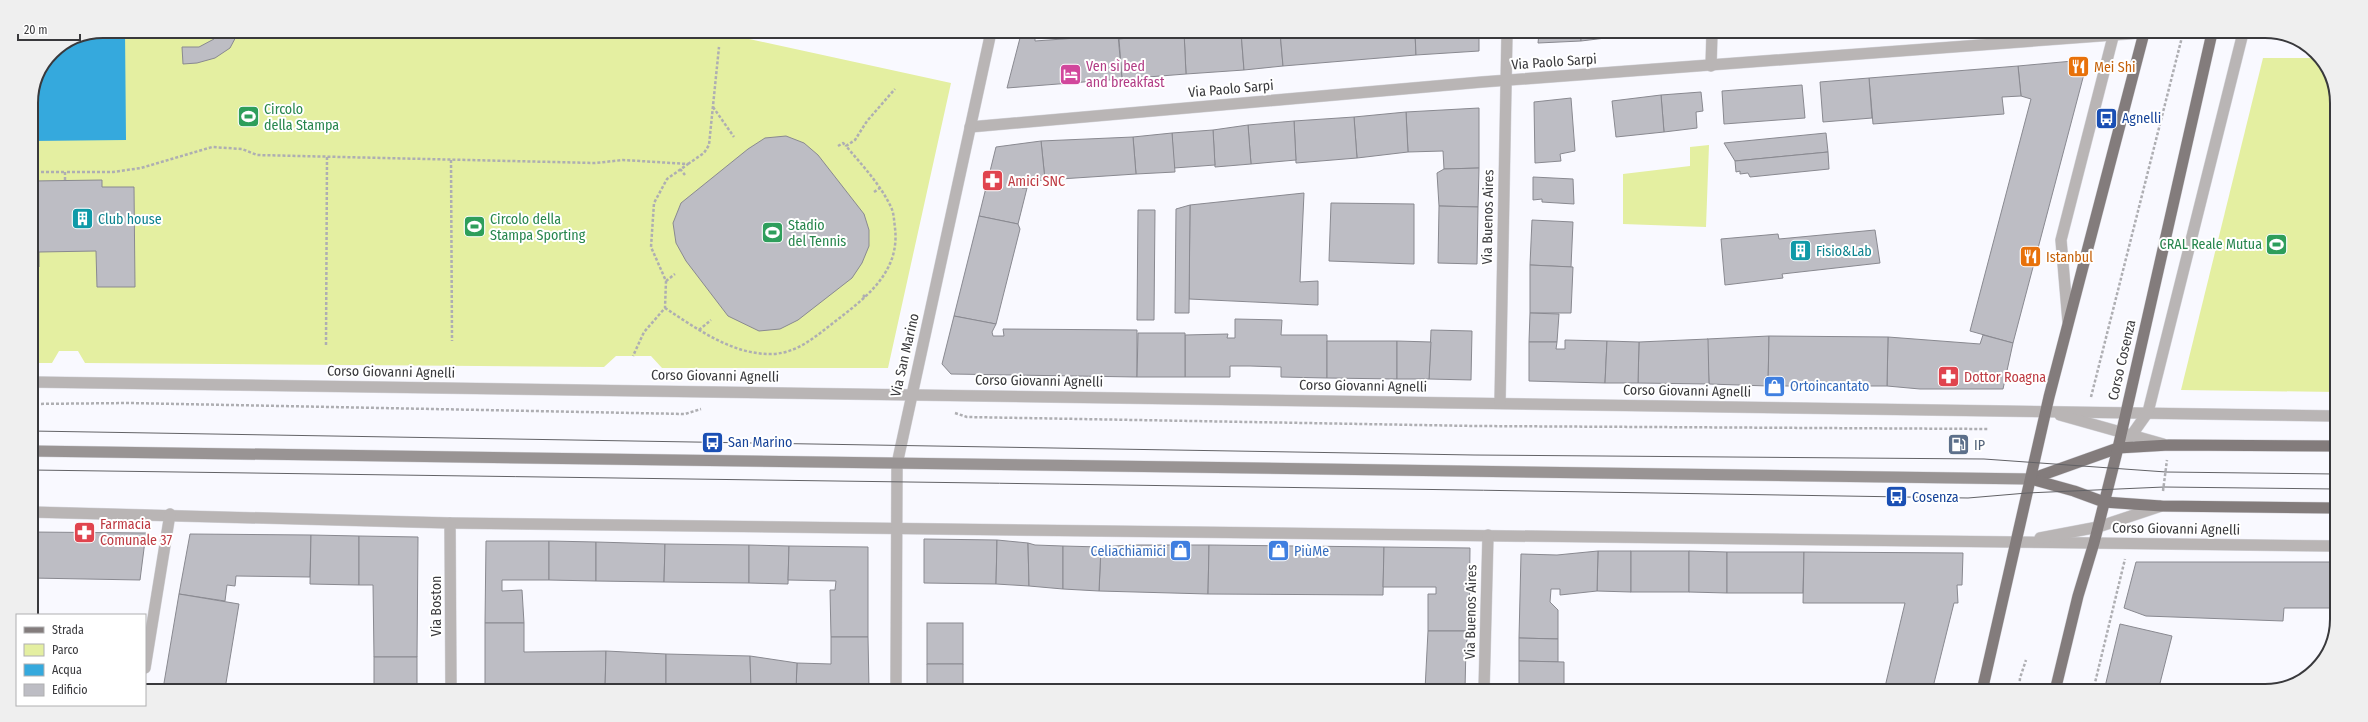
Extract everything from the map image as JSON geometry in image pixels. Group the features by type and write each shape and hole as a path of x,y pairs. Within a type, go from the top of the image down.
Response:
{"main road":[{"path":"1984,684 2046,411 2143,38"},
{"name":"Corso Cosenza","path":"2057,684 2078,596 2094,543 2118,448 2120,433 2211,38"},
{"name":"Corso Giovanni Agnelli","path":"2031,479 2118,448 2169,445 2330,446"},
{"name":"Corso Giovanni Agnelli","path":"38,451 2031,479 2074,490 2104,502 2160,506 2330,508"}],"street":[{"name":"Via San Marino","path":"896,684 897,464 911,394 990,38"},
{"name":"Via Buenos Aires","path":"1500,402 1507,38"},
{"path":"1711,66 1712,38"},
{"name":"Via Paolo Sarpi","path":"970,127 1506,81 2064,38"},
{"path":"2068,324 2061,240 2113,38"},
{"path":"2118,448 2131,436 2148,412 2242,38"},
{"name":"Corso Giovanni Agnelli","path":"38,382 1500,402 2330,416"},
{"name":"Corso Giovanni Agnelli","path":"2046,411 2120,433 2169,445"},
{"name":"Corso Giovanni Agnelli","path":"2016,543 2098,526 2160,506"},
{"name":"Corso Giovanni Agnelli","path":"38,512 170,514 450,523 2330,546"},
{"path":"146,662 170,514"},
{"name":"Via Boston","path":"450,523 451,684"},
{"name":"Via Buenos Aires","path":"1484,684 1488,536"}],"path":[{"path":"2091,397 2182,38"},
{"path":"634,356 644,332 665,308 666,281 651,247 654,203 667,179 704,153 709,145 718,47"},
{"path":"846,146 855,140 867,121 895,89"},
{"path":"713,106 734,137"},
{"path":"665,308 699,330 748,352 772,354 800,348 816,334 866,298 891,265 896,236 892,208 880,188 846,146 843,143 838,146"},
{"path":"38,172 113,172 141,168 212,147 242,149 257,155 595,163 624,160 688,164"},
{"path":"326,345 327,157"},
{"path":"451,160 452,341"},
{"path":"680,169 685,175"},
{"path":"65,172 65,180"},
{"path":"874,192 880,188"},
{"path":"666,281 675,274"},
{"path":"863,295 866,298"},
{"path":"699,330 711,320"},
{"path":"38,404 137,404 685,414 707,406"},
{"path":"948,412 967,417 1469,426 1983,429"},
{"path":"2160,506 2169,445"},
{"path":"2095,684 2124,559 2131,559"},
{"path":"2020,684 2026,660"}],"green space":[{"name":"Circolo della Stampa Sporting","path":"745,38 951,83 888,368 662,368 651,356 616,356 604,367 85,363 78,351 59,351 52,363 38,363 39,90 49,67 57,57 78,43 90,39"},
{"name":"CRAL Reale Mutua","path":"2263,58 2312,58 2325,78 2330,98 2330,392 2181,390"},
{"path":"1709,145 1706,227 1623,224 1623,174 1690,166 1690,147"}],"water":[{"path":"125,38 126,140 38,141 39,90 49,67 57,57 67,49 90,39"}],"building":[{"path":"235,38 230,48 215,58 197,63 183,64 182,47 199,47 214,39"},
{"path":"1020,38 1035,38 1035,41 1076,38 1118,38 1122,79 1007,88"},
{"path":"1184,38 1241,38 1244,70 1186,74"},
{"path":"1184,38 1186,74 1122,79 1119,39"},
{"path":"1241,38 1281,38 1283,66 1244,70"},
{"path":"1281,38 1415,38 1416,55 1283,66"},
{"path":"1415,38 1479,38 1479,51 1416,55"},
{"path":"1538,38 1581,38 1581,41 1538,43"},
{"path":"1581,38 1606,38 1581,41"},
{"path":"2073,61 2084,74 2013,343 1970,331 2031,99 2021,96 2018,66"},
{"path":"2018,66 2021,96 2002,97 2004,114 1873,124 1869,78"},
{"path":"1869,78 1872,118 1823,122 1820,82"},
{"path":"1802,85 1805,118 1724,124 1722,91"},
{"path":"1701,92 1703,111 1696,112 1697,128 1664,132 1661,95"},
{"path":"1661,95 1664,132 1616,137 1612,101"},
{"path":"1571,98 1575,151 1560,154 1561,161 1535,163 1534,102"},
{"path":"1479,108 1479,168 1444,169 1443,151 1408,152 1406,112"},
{"path":"1406,112 1408,152 1357,158 1354,117"},
{"path":"1354,117 1357,158 1296,163 1294,121"},
{"path":"1294,121 1296,160 1251,164 1248,125"},
{"path":"1248,125 1251,164 1215,167 1213,130"},
{"path":"1213,130 1215,165 1174,168 1172,133"},
{"path":"1172,133 1175,172 1136,174 1133,137"},
{"path":"1826,133 1828,152 1735,161 1724,143"},
{"name":"Stadio del Tennis","path":"786,136 804,143 818,155 864,214 869,230 869,246 862,263 852,278 798,320 780,329 759,331 728,316 686,261 676,243 673,223 681,203 748,149 765,138"},
{"path":"1133,137 1136,174 1045,180 1041,141"},
{"path":"1041,141 1045,180 1024,182 1022,188 1027,188 1018,224 979,216 996,147"},
{"path":"1828,152 1829,169 1750,177 1748,173 1740,174 1740,171 1736,172 1735,161"},
{"path":"1479,168 1478,207 1439,206 1437,173 1444,169"},
{"path":"1533,177 1573,179 1574,204 1542,202 1542,199 1533,200"},
{"name":"Club house","path":"102,180 102,187 134,187 135,287 97,287 96,251 39,252 38,267 38,181"},
{"path":"1304,193 1300,282 1318,281 1318,305 1189,299 1190,205"},
{"path":"1331,203 1414,204 1414,264 1329,261"},
{"path":"1190,205 1189,313 1175,313 1176,209"},
{"path":"1439,206 1478,207 1477,264 1438,263"},
{"path":"1138,210 1155,210 1154,320 1137,320"},
{"path":"979,216 1018,224 1020,229 996,324 954,316"},
{"path":"1532,220 1573,222 1571,267 1530,265"},
{"name":"Fisio&Lab","path":"1875,230 1880,263 1782,274 1783,278 1725,285 1721,239 1778,234 1779,239"},
{"path":"1530,265 1573,267 1571,313 1530,313"},
{"path":"1530,313 1559,314 1557,342 1529,342"},
{"path":"954,316 996,324 992,332 993,336 1004,336 1003,329 1137,330 1137,377 951,374 942,364"},
{"path":"1235,319 1282,320 1281,335 1327,335 1327,378 1281,377 1281,367 1250,366 1230,366 1230,377 1185,377 1185,335 1228,334 1227,338 1235,338"},
{"path":"1431,330 1472,331 1471,380 1429,379"},
{"path":"1138,333 1185,333 1185,377 1137,377"},
{"path":"1983,335 2013,343 2003,389 1920,389 1887,386 1888,337 1980,344"},
{"path":"1769,336 1768,386 1709,384 1707,339"},
{"path":"1769,336 1888,337 1887,386 1768,386"},
{"path":"1708,339 1709,384 1638,383 1639,342"},
{"path":"1565,340 1607,341 1605,383 1529,381 1529,342 1557,342 1556,349 1565,349"},
{"path":"1327,341 1397,341 1397,379 1327,378"},
{"path":"1397,341 1431,342 1429,379 1397,379"},
{"path":"1607,341 1639,342 1638,383 1605,383"},
{"path":"38,532 146,533 140,580 38,578"},
{"path":"190,534 311,535 310,577 236,576 235,586 227,585 225,601 179,594"},
{"path":"311,535 359,536 359,585 310,584"},
{"path":"359,536 418,537 417,657 374,657 373,585 359,585"},
{"path":"924,539 997,540 996,584 924,583"},
{"path":"997,540 1028,543 1029,586 996,584"},
{"path":"486,541 549,541 549,580 502,580 502,591 522,590 524,623 485,623"},
{"path":"549,541 596,542 596,581 549,580"},
{"path":"596,542 665,544 664,582 596,581"},
{"path":"1028,543 1035,545 1063,546 1063,589 1029,586"},
{"path":"665,544 749,545 749,583 664,582"},
{"path":"749,545 789,546 788,584 749,583"},
{"path":"1129,545 1209,545 1208,594 1099,591 1101,547"},
{"path":"1209,545 1384,547 1383,595 1208,594"},
{"path":"789,546 868,547 868,637 831,637 830,590 835,590 836,581 788,580"},
{"path":"1063,546 1101,547 1099,591 1063,589"},
{"path":"1384,547 1470,548 1469,631 1428,631 1428,594 1436,594 1436,587 1383,587"},
{"path":"1598,551 1631,551 1631,592 1597,591"},
{"path":"1598,551 1597,591 1560,595 1560,589 1551,589 1550,602 1558,610 1558,639 1519,638 1521,554 1557,555"},
{"path":"1631,551 1689,551 1689,592 1631,592"},
{"path":"1689,551 1727,552 1727,593 1689,592"},
{"path":"1727,552 1804,552 1803,593 1727,593"},
{"path":"1804,552 1963,553 1962,585 1957,585 1958,603 1954,603 1934,684 1886,684 1905,603 1803,603"},
{"path":"2136,562 2330,562 2330,608 2284,608 2283,621 2146,616 2124,608"},
{"path":"179,594 239,604 226,684 164,684"},
{"path":"485,623 524,623 524,652 606,651 605,684 485,684"},
{"path":"927,623 963,623 963,664 927,664"},
{"path":"2120,624 2172,636 2160,684 2106,684"},
{"path":"1428,631 1469,631 1466,645 1465,684 1425,684"},
{"path":"831,637 868,637 869,684 796,684 797,663 831,664"},
{"path":"1519,638 1558,639 1558,662 1519,661"},
{"path":"606,651 666,654 666,684 605,684"},
{"path":"666,654 750,656 751,684 666,684"},
{"path":"750,656 797,663 796,684 751,684"},
{"path":"374,657 417,657 417,684 374,684"},
{"path":"1519,661 1564,662 1564,684 1519,684"},
{"path":"927,664 963,664 963,684 927,684"}],"tram line":[{"path":"38,431 1474,455 1984,459 2166,472 2330,474"},
{"path":"38,470 1968,498 2027,493 2164,487 2330,489"}],"place":[{"name":"Mei Shi","path":"2079,67"},
{"name":"Ven sì bed and breakfast","path":"1071,74"},
{"name":"Circolo della Stampa","path":"248,117"},
{"name":"Agnelli","path":"2106,118"},
{"name":"Amici SNC","path":"993,181"},
{"name":"Club house","path":"83,219"},
{"name":"Circolo della Stampa Sporting","path":"475,227"},
{"name":"Stadio del Tennis","path":"773,233"},
{"name":"CRAL Reale Mutua","path":"2277,244"},
{"name":"Fisio&Lab","path":"1800,251"},
{"name":"Istanbul","path":"2031,257"},
{"name":"Dottor Roagna","path":"1948,377"},
{"name":"Ortoincantato","path":"1775,386"},
{"name":"San Marino","path":"713,442"},
{"name":"IP","path":"1958,445"},
{"name":"Cosenza","path":"1897,497"},
{"name":"Farmacia Comunale 37","path":"84,532"},
{"name":"Celiachiamici","path":"1181,551"},
{"name":"PiùMe","path":"1279,551"}]}
